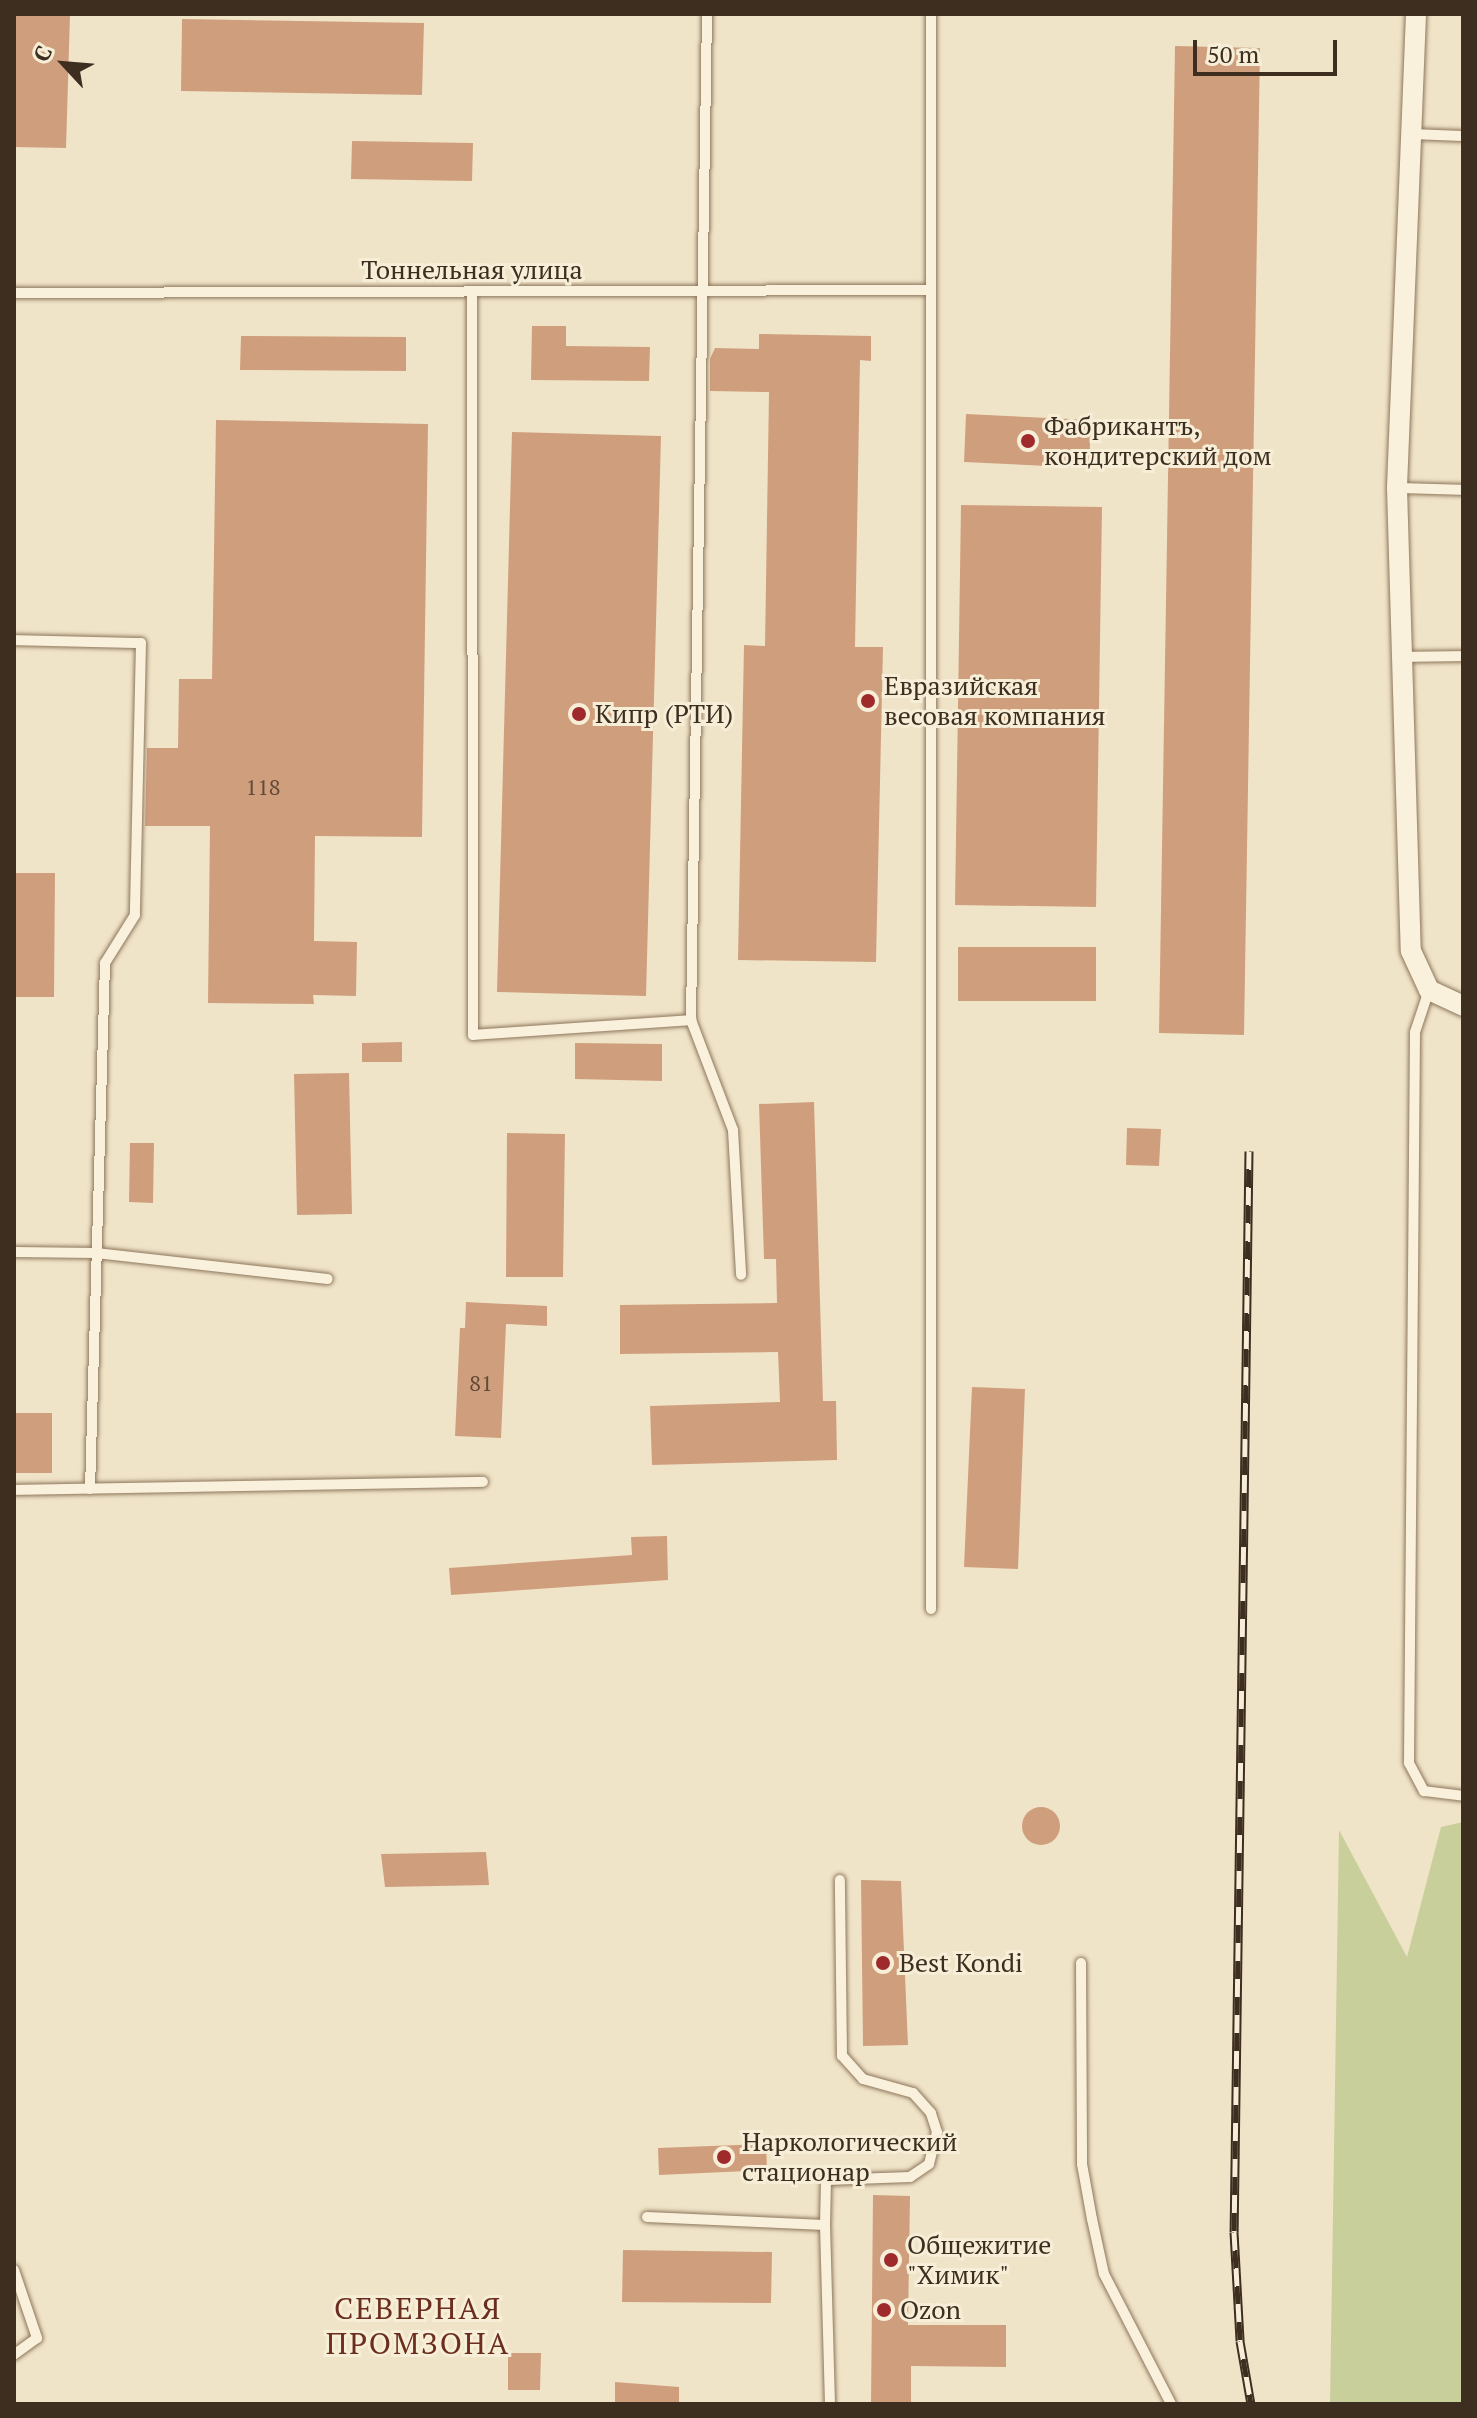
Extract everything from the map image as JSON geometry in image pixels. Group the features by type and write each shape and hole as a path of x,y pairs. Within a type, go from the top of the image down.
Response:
{"street":[{"path":"1416,14 1397,488 1411,951 1429,990 1463,1006"}],"lane":[{"path":"707,14 705,294 691,1020 733,1130 741,1275"},
{"path":"931,14 931,1609"},
{"path":"1409,134 1463,136"},
{"name":"Тоннельная улица","path":"14,293 705,294 931,290"},
{"path":"472,292 473,1035 691,1020"},
{"path":"1397,488 1463,490"},
{"path":"14,640 141,643 135,915 105,963 90,1489"},
{"path":"1402,657 1463,656"},
{"path":"1429,990 1415,1032 1409,1763 1424,1791 1463,1796"},
{"path":"14,1252 96,1253 328,1279"},
{"path":"14,1490 483,1482"},
{"path":"830,2404 826,2180 910,2177 929,2164 937,2132 931,2113 913,2093 863,2079 842,2056 840,1880"},
{"path":"1081,1963 1082,2164 1092,2219 1104,2274 1171,2404"},
{"path":"647,2217 825,2225"},
{"path":"14,2270 37,2338 14,2355"}],"green space":[{"path":"1463,1822 1463,2404 1330,2404 1339,1830 1407,1957 1441,1827"}],"building":[{"path":"14,14 70,14 66,148 14,147"},
{"path":"182,19 424,23 422,95 181,91"},
{"path":"1175,46 1260,48 1244,1035 1159,1033"},
{"path":"352,141 473,143 472,181 351,179"},
{"path":"532,326 566,326 566,346 650,347 649,381 531,380"},
{"path":"759,334 871,336 871,361 860,360 855,647 883,647 876,962 738,960 744,645 765,646 769,392 710,391 710,359 715,348 759,349"},
{"path":"241,336 406,337 406,371 240,370"},
{"name":"Фабрикантъ, кондитерский дом","path":"966,414 1091,420 1089,468 964,462"},
{"path":"216,420 428,424 422,837 315,836 314,941 357,942 356,996 313,995 314,1004 208,1003 210,826 145,826 147,748 178,748 179,679 212,679"},
{"name":"Кипр (РТИ)","path":"512,432 661,436 646,996 497,992"},
{"path":"961,505 1102,507 1096,907 955,905"},
{"path":"14,873 55,873 54,997 14,997"},
{"path":"958,947 1096,947 1096,1001 958,1001"},
{"path":"402,1042 402,1062 362,1062 362,1043"},
{"path":"575,1043 662,1044 662,1081 575,1079"},
{"path":"349,1073 352,1214 297,1215 294,1074"},
{"path":"814,1102 823,1401 836,1401 837,1460 652,1465 650,1406 780,1402 778,1352 620,1354 620,1305 777,1303 776,1259 764,1259 759,1104"},
{"path":"1127,1128 1161,1129 1159,1166 1126,1165"},
{"path":"507,1133 565,1134 563,1277 506,1277"},
{"path":"130,1143 154,1143 153,1203 129,1202"},
{"path":"466,1302 547,1306 547,1326 506,1324 501,1438 455,1436 460,1328 465,1328"},
{"path":"972,1387 1025,1389 1018,1569 964,1567"},
{"path":"14,1413 52,1413 52,1473 14,1473"},
{"path":"667,1536 668,1580 451,1595 449,1568 632,1555 631,1537"},
{"path":"1041,1807 1055,1812 1060,1826 1055,1840 1041,1845 1027,1840 1022,1826 1027,1812"},
{"path":"486,1852 489,1885 385,1887 381,1854"},
{"name":"Best Kondi","path":"861,1880 901,1881 908,2045 863,2046"},
{"path":"766,2144 767,2170 659,2175 658,2148"},
{"name":"Общежитие \"Химик\"","path":"873,2195 910,2196 908,2325 1006,2325 1006,2367 911,2366 911,2404 871,2404"},
{"path":"623,2250 772,2252 771,2303 622,2302"},
{"path":"508,2353 541,2353 540,2390 508,2390"},
{"path":"615,2382 679,2387 679,2404 615,2404"}],"railway":[{"path":"1249,1151 1234,2232 1240,2341 1251,2404"}],"place":[{"name":"Фабрикантъ, кондитерский дом","path":"1028,441"},
{"name":"Евразийская весовая компания","path":"868,701"},
{"name":"Кипр (РТИ)","path":"579,714"},
{"name":"Best Kondi","path":"883,1963"},
{"name":"Наркологический стационар","path":"724,2157"},
{"name":"Общежитие \"Химик\"","path":"891,2260"},
{"name":"Ozon","path":"884,2310"}],"district":[{"name":"СЕВЕРНАЯ ПРОМЗОНА","path":"418,2325"}]}
